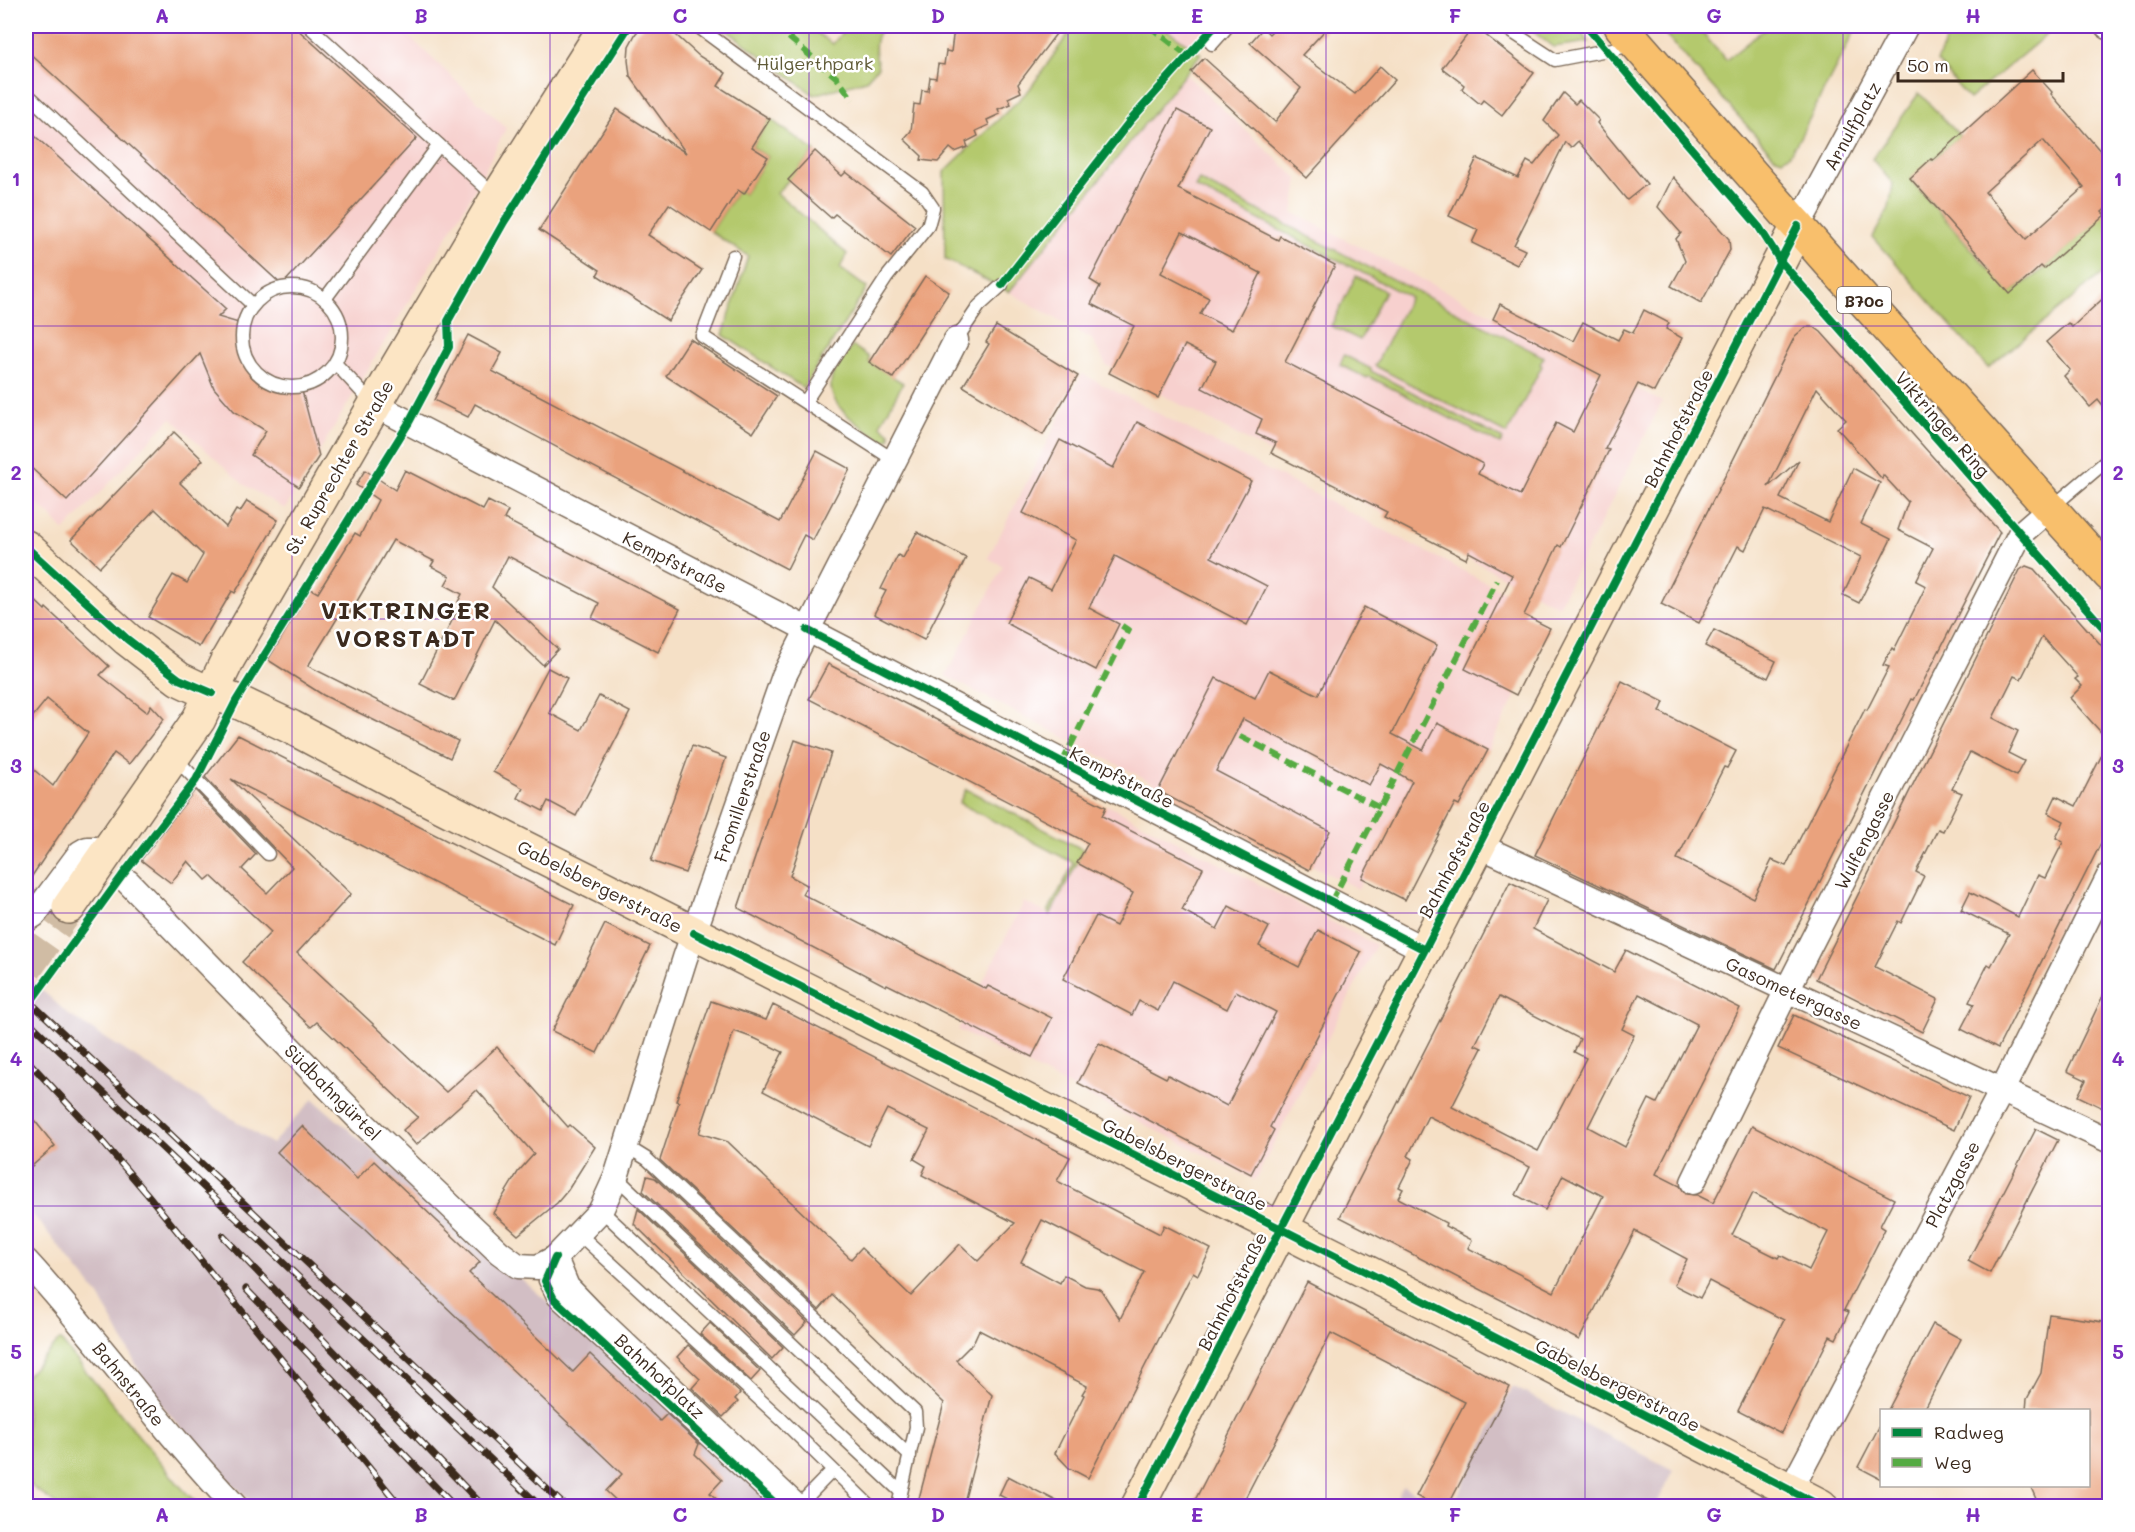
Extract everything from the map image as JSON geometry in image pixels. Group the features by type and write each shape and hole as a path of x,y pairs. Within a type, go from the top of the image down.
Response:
{"main road":[{"name":"Viktringer Ring","path":"1629,35 2109,575"}],"street":[{"name":"St. Ruprechter Straße","path":"69,907 200,719 228,659 375,405 497,198 606,26"},
{"name":"Arnulfplatz","path":"1798,226 1906,26"},
{"name":"Bahnhofstraße","path":"1138,1506 1423,949 1798,226"},
{"name":"Fromillerstraße","path":"555,1258 601,1210 616,1177 694,933 784,676 956,340"},
{"name":"Kempfstraße","path":"375,405 1423,949"},
{"name":"Wulfengasse","path":"1692,1182 1787,990 2020,534 2050,508"},
{"name":"Gabelsbergerstraße","path":"26,547 127,639 179,679 236,701 339,751 410,790 1444,1311 1821,1506"},
{"name":"Gasometergasse","path":"1478,846 2109,1141"},
{"path":"26,920 34,915 80,853 87,849 96,849 105,858"},
{"name":"Platzgasse","path":"1790,1491 2002,1090 2109,874"},
{"name":"Südbahngürtel","path":"128,882 362,1122 499,1252 518,1266 538,1267 555,1258"},
{"name":"Bahnhofplatz","path":"555,1258 567,1287 797,1506"},
{"name":"Bahnstraße","path":"26,1261 51,1288 150,1410 235,1506"}],"lane":[{"path":"309,26 497,198"},
{"path":"697,26 922,192 933,208 928,226 887,277 806,402"},
{"path":"1212,44 1228,26"},
{"path":"1503,26 1555,60 1629,35"},
{"path":"26,93 253,305"},
{"path":"325,299 440,145"},
{"path":"733,256 702,336 894,460"},
{"path":"956,340 979,306 1002,285"},
{"path":"289,287 308,290 325,299 333,309 342,333 342,346 335,363 322,378 299,387 273,384 261,377 245,356 242,342 242,329 253,305 263,296 275,290 289,287"},
{"path":"335,363 375,405"},
{"path":"2050,508 2109,458"},
{"path":"174,757 268,854"},
{"path":"626,1146 647,1158 915,1412 916,1426 898,1506"},
{"path":"616,1177 910,1456"},
{"path":"601,1210 902,1492"},
{"path":"579,1234 781,1419 831,1471 870,1506"},
{"name":"Bahnhofplatz","path":"555,1258 545,1281 554,1299 778,1506"},
{"path":"797,1506 831,1471"}],"shaded area":[{"path":"26,26 398,26 506,128 473,193 285,509 243,484 171,418 64,531 26,494"},
{"path":"1162,26 1207,26 1190,46"},
{"path":"1184,73 1298,179 1293,213 1662,402 1558,606 1106,365 1092,339 1009,292"},
{"path":"1082,374 1510,595 1470,672 1516,695 1488,750 1442,726 1358,889 946,676 1003,566 988,558"},
{"path":"1107,805 1376,945 1255,1180 958,1030 1024,902 1050,915"},
{"path":"26,975 69,1015 272,1144 313,1099 688,1423 777,1506 256,1506 212,1465 150,1391 100,1297 26,1206"},
{"path":"1512,1386 1673,1470 1656,1506 1452,1506"},
{"path":"1403,1486 1441,1506 1392,1506"}],"green space":[{"name":"Hülgerthpark","path":"721,26 807,26 833,44 847,26 884,26 876,40 875,51 878,67 866,80 814,95"},
{"path":"1074,26 1162,26 1201,54 1009,292 945,259 944,172 1029,90"},
{"path":"1526,26 1575,26 1589,42 1553,47"},
{"path":"1658,26 1696,26 1726,60 1768,26 1857,26 1798,141 1789,155 1782,159 1774,156"},
{"path":"1952,26 2057,26 1969,99 1937,61"},
{"path":"1919,93 1960,136 1910,179 2010,293 2044,269 2109,210 2109,268 1988,368 1873,237 1889,208 1893,184 1872,159"},
{"path":"770,119 815,151 777,193 847,254 840,268 867,288 803,388 723,335 748,256 711,232 738,190 744,194 768,157 752,147"},
{"path":"1199,180 1544,357 1540,364 1542,366 1507,434 1375,366 1410,297 1195,187"},
{"path":"1356,276 1385,291 1360,340 1331,326"},
{"path":"853,346 869,357 869,362 903,383 880,425 890,433 890,439 883,441 868,431 843,411 835,401 831,389 832,376 839,362"},
{"path":"1344,355 1503,439 1500,444 1368,376 1367,378 1340,365"},
{"path":"966,789 1084,850 1050,915 1048,912 1074,863 959,803"},
{"path":"60,1340 179,1485 199,1506 58,1506 26,1482 26,1376"}],"building":[{"path":"26,26 294,26 417,138 282,285 26,50"},
{"path":"644,26 666,26 699,56 726,73 718,86 770,119 752,147 768,157 744,194 738,190 711,232 669,204 648,235 702,270 668,321 597,275 600,270 539,230 617,109 686,153 630,76 629,46 636,33"},
{"path":"961,26 1062,26 1018,84 1021,92 1008,98 1011,104 998,109 1000,114 987,120 989,125 976,131 978,136 966,142 968,147 955,152 950,148 938,162 921,160 922,156 904,139 911,131 914,104 920,105 922,90 928,91 930,77 936,78 938,64 944,65 946,51 951,52 953,36"},
{"path":"1277,26 1329,26 1302,55 1355,94 1380,66 1395,80 1307,178 1191,72 1204,58 1275,122 1301,88 1250,43 1263,28 1269,34"},
{"path":"1474,26 1534,73 1502,115 1483,100 1480,104 1462,89 1464,85 1442,68"},
{"path":"2032,70 2109,161 2109,206 2102,212 2105,215 2044,269 2041,266 2010,294 1990,271 1992,270 1910,178 1931,159 1933,160","holes":["2043,140 2084,187 2026,239 1985,192"]},
{"path":"1563,93 1575,104 1579,100 1599,120 1597,123 1647,184 1627,200 1578,141 1571,148 1565,142 1514,245 1525,250 1517,265 1472,243 1478,230 1449,216 1477,158 1518,178 1527,161 1534,165 1558,135 1544,121"},
{"path":"1177,110 1210,127 1178,189 1278,240 1280,236 1335,265 1285,362 1483,464 1478,474 1520,495 1556,423 1573,432 1601,375 1493,319 1500,304 1573,341 1583,322 1618,340 1624,329 1633,333 1644,310 1669,323 1666,329 1682,338 1654,392 1638,384 1605,449 1609,450 1561,547 1558,545 1524,615 1550,628 1516,695 1465,669 1512,575 1469,552 1466,559 1384,517 1387,512 1271,453 1276,443 1256,434 1262,419 1202,388 1216,361 1185,345 1158,398 1109,373 1134,326 1091,304 1100,286 1090,280","holes":["1182,232 1261,273 1232,330 1200,314 1209,298 1161,273"]},
{"path":"26,128 226,309 218,317 242,324 245,356 261,377 273,384 301,387 319,456 299,487 251,455 266,431 234,411 214,388 200,354 67,501 26,463"},
{"path":"815,151 842,176 846,172 915,226 891,257 835,214 831,218 788,180"},
{"path":"1673,177 1729,239 1730,250 1701,303 1671,286 1685,261 1676,239 1681,233 1658,207"},
{"path":"925,276 949,292 893,378 869,362"},
{"path":"2109,293 2109,414 2098,400 2090,407 2064,376 2070,370 2046,342 2068,323 2072,327"},
{"path":"996,326 1078,376 1043,435 963,386 989,344 986,342"},
{"path":"1806,327 1814,327 1821,332 2000,532 1914,700 1912,699 1776,969 1535,855 1622,681 1664,702 1660,712 1736,751 1727,768 1724,767 1677,859 1753,898 1772,860 1786,866 1865,709 1867,710 1889,667 1883,665 1892,648 1894,650 1926,586 1916,581 1933,548 1898,530 1908,502 1883,475 1882,479 1837,428 1846,420 1817,388 1768,487 1799,460 1780,498 1828,522 1853,468 1880,483 1861,524 1891,539 1859,603 1843,595 1861,557 1765,509 1745,550 1738,546 1699,623 1661,604 1795,336"},
{"path":"468,335 502,353 492,371 780,522 817,451 850,469 813,540 804,535 787,569 475,404 468,417 434,400"},
{"path":"690,339 777,396 753,433 666,376"},
{"path":"1137,422 1251,481 1211,557 1267,586 1247,625 1115,556 1089,608 1119,624 1096,670 1006,623 1029,578 1051,589 1076,540 1023,513 1060,440 1113,468"},
{"path":"174,432 203,460 180,483 226,527 236,510 240,512 247,501 278,520 235,593 232,591 199,647 148,617 173,575 187,583 203,555 155,509 100,567 71,540"},
{"path":"365,470 395,490 405,470 483,510 488,501 508,511 504,519 680,609 658,652 592,618 599,603 508,556 492,587 558,649 543,665 495,620 454,701 420,684 461,603 458,602 462,594 445,585 450,576 431,566 434,561 393,540 350,613 343,609 308,666 458,741 450,758 323,695 268,660 311,589 318,593 355,533 360,536 378,500 356,485"},
{"path":"917,532 966,558 924,640 874,614 886,591 881,589 898,555 903,558"},
{"path":"2026,566 2034,569 2109,654 2109,741 2070,698 2082,686 2075,679 2078,677 2042,637 2021,679 2014,676 1993,718 2018,731 2008,753 2024,761 2016,776 1970,752 1952,789 1962,793 1943,831 1938,829 1916,872 1924,876 1901,923 1898,921 1875,967 1938,999 1922,1032 1816,979 2020,570"},
{"path":"26,592 109,666 100,675 147,712 151,705 164,719 129,764 114,753 26,885 26,763 53,786 88,733 47,699 26,725"},
{"path":"1364,607 1437,645 1392,734 1423,750 1437,723 1488,750 1459,805 1455,803 1405,900 1362,878 1412,781 1381,764 1369,785 1243,719 1216,771 1330,831 1309,870 1158,791 1216,678 1255,698 1269,670 1318,695"},
{"path":"1714,630 1776,661 1768,678 1705,646"},
{"path":"828,664 1106,807 1102,816 1203,868 1182,910 1217,929 1229,906 1269,927 1259,946 1299,967 1318,930 1361,952 1270,1127 1274,1130 1251,1174 1078,1083 1099,1043 1166,1078 1168,1075 1227,1106 1276,1012 1236,991 1227,1009 1173,981 1158,1011 1139,1001 1132,1015 1063,979 1096,916 1116,926 1133,893 1077,863 1088,843 809,699"},
{"path":"548,668 567,678 549,713 581,730 599,696 630,712 576,816 548,801 543,811 518,798 523,788 493,772"},
{"path":"238,735 574,905 555,945 231,779 351,894 297,953 446,1092 497,1047 568,1127 570,1125 595,1147 568,1190 557,1203 518,1235 493,1213 518,1172 534,1154 477,1090 416,1145 403,1130 418,1117 317,1022 311,1027 242,962 271,932 211,876 206,880 188,861 171,883 141,860 195,790 256,854 242,869 267,893 292,867 205,777"},
{"path":"795,740 831,753 790,876 807,885 802,894 986,989 988,986 1052,1018 1032,1057 887,984 886,986 738,908"},
{"path":"2109,741 2109,827 1998,1048 1961,1029 1974,1004 1969,1002 1988,964 1991,966 2009,934 1961,910 1970,892 2018,917 2038,875 2045,878 2063,842 2056,838 2064,821 2048,813 2056,796 2076,806"},
{"path":"692,746 726,758 685,873 651,861"},
{"path":"1510,882 1547,900 1533,929 1614,972 1626,950 1740,1008 1656,1174 1680,1186 1686,1194 1697,1195 1713,1203 1752,1126 1894,1199 1880,1226 1885,1229 1844,1310 1849,1312 1836,1339 1830,1336 1781,1433 1738,1411 1784,1320 1709,1281 1700,1298 1674,1285 1687,1259 1635,1231 1579,1340 1340,1217","holes":["1639,994 1697,1024 1657,1103 1649,1099 1625,1147 1588,1127 1634,1035 1622,1029","1499,997 1580,1039 1574,1052 1586,1058 1538,1151 1452,1107 1482,1048 1475,1045","1428,1116 1530,1167 1516,1195 1545,1210 1563,1175 1603,1196 1554,1292 1468,1248 1472,1240 1445,1226 1446,1223 1398,1198 1403,1189 1399,1187 1413,1159 1408,1156","1753,1193 1828,1232 1809,1270 1780,1255 1778,1258 1732,1235"]},
{"path":"605,924 650,946 597,1053 552,1031"},
{"path":"2109,983 2109,1111 2078,1096 2086,1080 2067,1071"},
{"path":"711,1001 766,1020 773,1005 1070,1157 1057,1181 1160,1234 1164,1225 1211,1249 1198,1275 1193,1272 1088,1478 1069,1468 1055,1453 1087,1386 979,1330 973,1343 956,1360 992,1395 963,1506 917,1506 944,1403 832,1295 819,1310 660,1160 679,1102 676,1101","holes":["734,1031 783,1052 763,1091 868,1146 887,1109 929,1130 914,1159 926,1166 922,1175 1015,1223 978,1261 960,1244 911,1296 861,1248 851,1259 728,1142 699,1133","1042,1220 1144,1272 1120,1319 1101,1290 1085,1286 1064,1275 1060,1283 1021,1262"]},
{"path":"1794,1015 1969,1097 1954,1130 1778,1048"},
{"path":"26,1110 55,1146 26,1171"},
{"path":"302,1126 357,1179 374,1161 480,1262 469,1273 573,1372 590,1354 660,1421 667,1414 699,1444 695,1454 722,1480 710,1493 724,1506 622,1506 606,1491 622,1474 363,1228 309,1183 277,1152"},
{"path":"2036,1129 2058,1140 1990,1273 1968,1261"},
{"path":"647,1176 655,1178 807,1322 795,1335 643,1191"},
{"path":"638,1209 783,1347 772,1359 634,1224"},
{"path":"1307,1282 1510,1387 1448,1506 1437,1506 1416,1496 1465,1402 1331,1333 1241,1506 1192,1506"},
{"path":"2049,1314 2109,1323 2109,1506 2039,1506 2031,1487 2090,1487 2090,1409 2026,1409 2027,1399 2041,1373"},
{"path":"710,1323 760,1371 751,1381 700,1334"},
{"path":"1933,1324 1961,1339 1925,1409 1889,1409"},
{"path":"688,1345 740,1393 735,1399 738,1402 723,1417 692,1388 700,1379 677,1357"},
{"path":"1880,1425 1880,1478 1858,1467"},
{"path":"1008,1476 1066,1506 1021,1506 999,1495"}],"tunnel":[{"path":"26,968 69,907"}],"railway":[{"path":"26,998 565,1506"},
{"path":"26,1019 540,1506"},
{"path":"26,1059 95,1133 148,1195 400,1506"},
{"path":"223,1236 483,1506"},
{"path":"246,1289 454,1506"}],"marked path":[{"path":"775,26 837,78 853,100"},
{"path":"1149,26 1188,56"},
{"path":"1331,902 1497,580"},
{"path":"1062,763 1128,630 1119,624"},
{"path":"1240,736 1380,808"}],"cycle path":[{"path":"26,1008 122,876 196,780 236,701 408,424 449,347 448,321 504,222 629,26"},
{"path":"1002,285 1130,121 1215,26"},
{"path":"1586,26 1759,227 1781,262 2110,635"},
{"path":"1138,1506 1798,226"},
{"path":"26,547 127,639 179,679 212,693"},
{"path":"807,630 1423,949"},
{"path":"694,933 1444,1311 1821,1506"},
{"path":"555,1258 545,1281 554,1299 778,1506"}],"district":[{"name":"VIKTRINGER VORSTADT","path":"406,623"}]}
